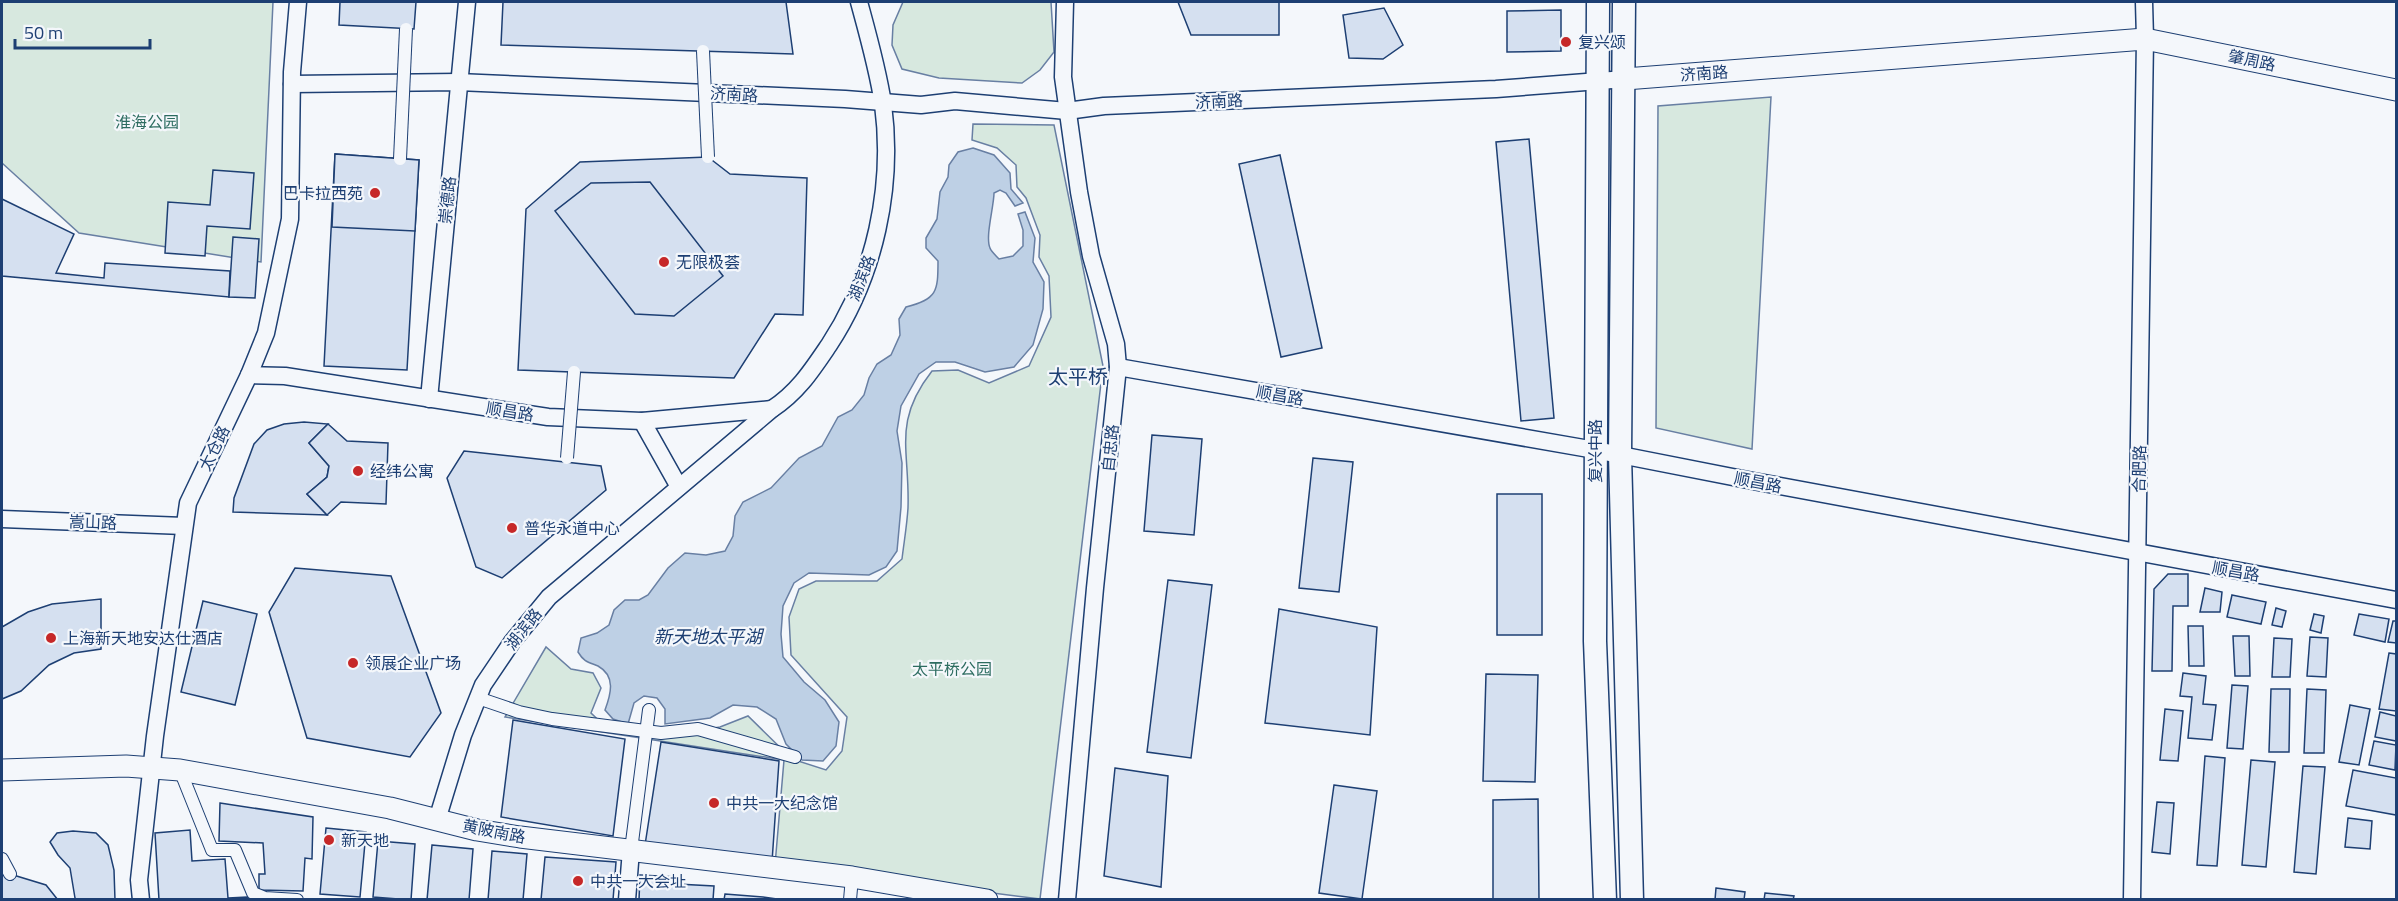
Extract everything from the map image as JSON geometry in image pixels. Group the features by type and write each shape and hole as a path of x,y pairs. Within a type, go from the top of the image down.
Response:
{"main road":[{"name":"复兴中路","path":"1598,2 1595,641 1605,900"},
{"name":"复兴中路","path":"1624,2 1620,455 1632,900"}],"street":[{"name":"太仓路","path":"141,900 139,880 152,768 188,503 249,375 266,333 290,219 292,84 298,2"},
{"name":"崇德路","path":"429,399 467,2"},
{"name":"湖滨路","path":"437,820 463,735 483,685 512,642 549,597 772,409 790,398 808,377 843,323 867,269 880,222 886,133 883,104 859,2"},
{"name":"自忠路","path":"1065,2 1063,77 1067,111 1091,256 1116,344 1119,367 1094,600 1067,900"},
{"path":"2144,2 2145,39"},
{"path":"400,159 406,29"},
{"name":"济南路","path":"292,84 458,82 845,99 883,104 921,105 955,101 1067,111 1104,106 1496,89 2145,39"},
{"name":"肇周路","path":"2145,39 2397,90"},
{"name":"合肥路","path":"2132,900 2145,39"},
{"path":"703,51 708,158"},
{"name":"顺昌路","path":"1119,367 1595,450 2397,600"},
{"path":"567,459 574,372"},
{"name":"顺昌路","path":"249,375 285,376 548,417 642,421 772,409"},
{"path":"642,421 679,487"},
{"name":"嵩山路","path":"2,519 184,525"},
{"path":"478,698 519,712 552,719 661,733 698,729 795,756"},
{"path":"627,900 649,710"},
{"name":"黄陂南路","path":"2,770 152,768 180,770 390,808 520,837 852,877 987,900"},
{"path":"180,770 212,850 235,850 253,893 265,898 297,900"},
{"path":"2,859 10,874"},
{"path":"850,900 852,877"}],"green space":[{"name":"淮海公园","path":"2,2 273,2 261,262 79,233 2,163"},
{"path":"903,2 1051,2 1054,52 1040,70 1022,83 939,78 902,69 892,45 893,25"},
{"path":"1771,97 1752,449 1656,428 1658,106"},
{"name":"太平桥公园","path":"973,124 1054,125 1103,366 1040,899 775,865 784,760 505,717 546,647 571,669 593,673 601,688 591,713 609,730 668,736 720,727 748,716 792,759 826,770 842,751 847,717 791,655 789,617 799,589 816,581 877,581 902,559 908,508 907,421 920,389 932,371 958,370 989,383 1029,366 1051,317 1049,276 1039,257 1040,235 1026,198 1017,187 1016,165 997,148 972,140"}],"water":[{"name":"新天地太平湖","path":"973,148 994,155 1010,173 1011,189 1023,203 1015,206 1006,193 1000,190 994,193 990,248 999,259 1013,256 1023,246 1023,230 1018,214 1025,212 1035,238 1033,262 1044,282 1043,309 1033,345 1014,367 985,372 955,362 936,362 919,374 901,406 897,431 902,463 897,551 886,567 869,575 809,573 794,583 783,606 781,634 783,657 804,682 825,700 839,722 836,746 823,761 802,760 786,744 776,719 757,707 733,705 710,718 665,724 665,709 657,698 644,696 634,703 628,724 613,719 605,710 610,692 610,680 604,670 580,655 578,652 581,638 597,633 609,625 614,610 625,600 639,600 648,595 668,568 685,553 706,555 725,551 733,536 735,516 743,502 771,488 799,458 822,446 838,417 852,410 864,395 869,378 877,364 891,355 900,335 899,319 906,307 924,301 934,293 938,261 926,248 926,238 937,219 940,192 948,177 949,165 958,152"}],"building":[{"path":"340,2 416,2 414,29 339,25"},
{"path":"503,2 786,2 793,54 501,45"},
{"path":"1178,2 1279,2 1279,35 1191,35"},
{"path":"1384,8 1403,45 1383,59 1349,58 1343,15"},
{"path":"1561,10 1561,51 1507,52 1507,11"},
{"path":"1529,139 1554,418 1521,421 1496,142"},
{"path":"335,154 419,160 407,370 324,366"},
{"name":"巴卡拉西苑","path":"335,154 419,160 415,231 332,227"},
{"path":"1280,155 1322,348 1281,357 1239,164"},
{"name":"无限极荟","path":"708,157 730,174 807,178 803,315 775,314 734,378 518,370 526,209 580,162"},
{"path":"213,170 254,173 250,229 207,226 205,256 165,253 168,202 210,205"},
{"path":"650,182 723,276 674,316 635,314 555,211 591,183"},
{"path":"2,199 74,234 56,273 104,278 105,263 230,271 229,297 2,276"},
{"path":"233,237 259,239 255,298 229,297"},
{"path":"304,422 328,424 309,443 329,466 327,477 307,494 327,515 233,512 234,498 254,444 267,430 284,424"},
{"name":"经纬公寓","path":"328,424 347,441 388,443 386,504 341,502 327,515 307,494 327,477 329,466 309,443"},
{"path":"1152,435 1202,439 1194,535 1144,531"},
{"name":"普华永道中心","path":"464,451 601,466 606,490 502,578 476,567 447,478"},
{"path":"1313,458 1353,462 1339,592 1299,588"},
{"path":"1497,494 1542,494 1542,635 1497,635"},
{"name":"领展企业广场","path":"295,568 391,576 441,713 410,757 307,738 269,612"},
{"path":"2168,574 2188,574 2188,606 2173,606 2172,671 2152,671 2154,589"},
{"path":"1168,580 1212,585 1191,758 1147,752"},
{"path":"2205,588 2222,592 2220,612 2200,612"},
{"path":"2232,595 2266,602 2261,624 2227,617"},
{"name":"上海新天地安达仕酒店","path":"101,599 101,649 74,653 49,665 21,691 2,699 2,627 28,612 52,604"},
{"path":"203,601 257,614 235,705 181,692"},
{"path":"2276,608 2286,611 2282,627 2272,625"},
{"path":"1279,609 1377,627 1370,735 1265,723"},
{"path":"2314,614 2324,616 2321,633 2310,630"},
{"path":"2359,614 2389,619 2385,642 2354,635"},
{"path":"2393,621 2396,621 2396,643 2388,642"},
{"path":"2188,626 2203,626 2204,666 2189,666"},
{"path":"2233,636 2249,636 2250,676 2235,676"},
{"path":"2310,637 2328,638 2326,677 2307,676"},
{"path":"2274,638 2292,639 2290,677 2272,677"},
{"path":"2389,653 2396,654 2396,711 2379,709"},
{"path":"2183,673 2206,676 2203,704 2216,705 2212,740 2188,738 2192,697 2180,696"},
{"path":"1486,674 1538,675 1535,782 1483,781"},
{"path":"2232,685 2248,686 2243,749 2227,748"},
{"path":"2271,689 2290,689 2289,752 2269,752"},
{"path":"2307,689 2326,690 2324,753 2304,753"},
{"path":"2350,705 2370,709 2359,765 2339,762"},
{"path":"2165,709 2183,711 2178,761 2160,760"},
{"path":"2380,712 2396,716 2396,741 2375,737"},
{"path":"513,720 625,739 613,836 501,817"},
{"path":"2374,741 2396,745 2395,770 2369,765"},
{"name":"中共一大纪念馆","path":"661,742 779,761 772,862 645,845"},
{"path":"2205,756 2225,758 2217,866 2197,865"},
{"path":"2251,760 2275,762 2266,867 2242,865"},
{"path":"2303,766 2325,767 2316,874 2294,872"},
{"path":"1115,768 1168,776 1161,887 1104,876"},
{"path":"2353,770 2396,778 2396,815 2346,806"},
{"path":"1334,785 1377,791 1362,899 1319,893"},
{"path":"1538,799 1539,900 1493,900 1493,800"},
{"path":"2157,802 2174,803 2170,854 2152,852"},
{"path":"220,803 313,817 312,859 305,858 303,891 259,890 259,874 265,874 263,843 219,841"},
{"path":"2348,818 2372,821 2370,849 2345,847"},
{"path":"326,828 366,832 360,897 320,894"},
{"path":"190,830 192,861 225,859 228,898 247,897 248,900 159,900 155,833"},
{"path":"73,831 96,833 108,845 114,870 115,900 77,900 75,898 70,868 50,842 57,833"},
{"path":"378,841 415,844 411,900 373,897"},
{"path":"432,845 473,849 469,900 427,900"},
{"path":"492,851 527,854 523,900 488,900"},
{"name":"中共一大会址","path":"545,857 616,862 613,900 541,900"},
{"path":"10,874 46,885 58,900 2,900 2,875"},
{"path":"640,875 677,877 677,884 714,886 713,900 639,900"},
{"path":"1716,888 1745,892 1744,900 1715,900"},
{"path":"1765,893 1794,896 1793,900 1764,900"},
{"path":"725,894 763,897 784,900 724,900"}],"place":[{"name":"复兴颂","path":"1566,42"},
{"name":"巴卡拉西苑","path":"375,193"},
{"name":"无限极荟","path":"664,262"},
{"name":"经纬公寓","path":"358,471"},
{"name":"普华永道中心","path":"512,528"},
{"name":"上海新天地安达仕酒店","path":"51,638"},
{"name":"领展企业广场","path":"353,663"},
{"name":"中共一大纪念馆","path":"714,803"},
{"name":"新天地","path":"329,840"},
{"name":"中共一大会址","path":"578,881"}],"district":[{"name":"太平桥","path":"1078,377"}]}
